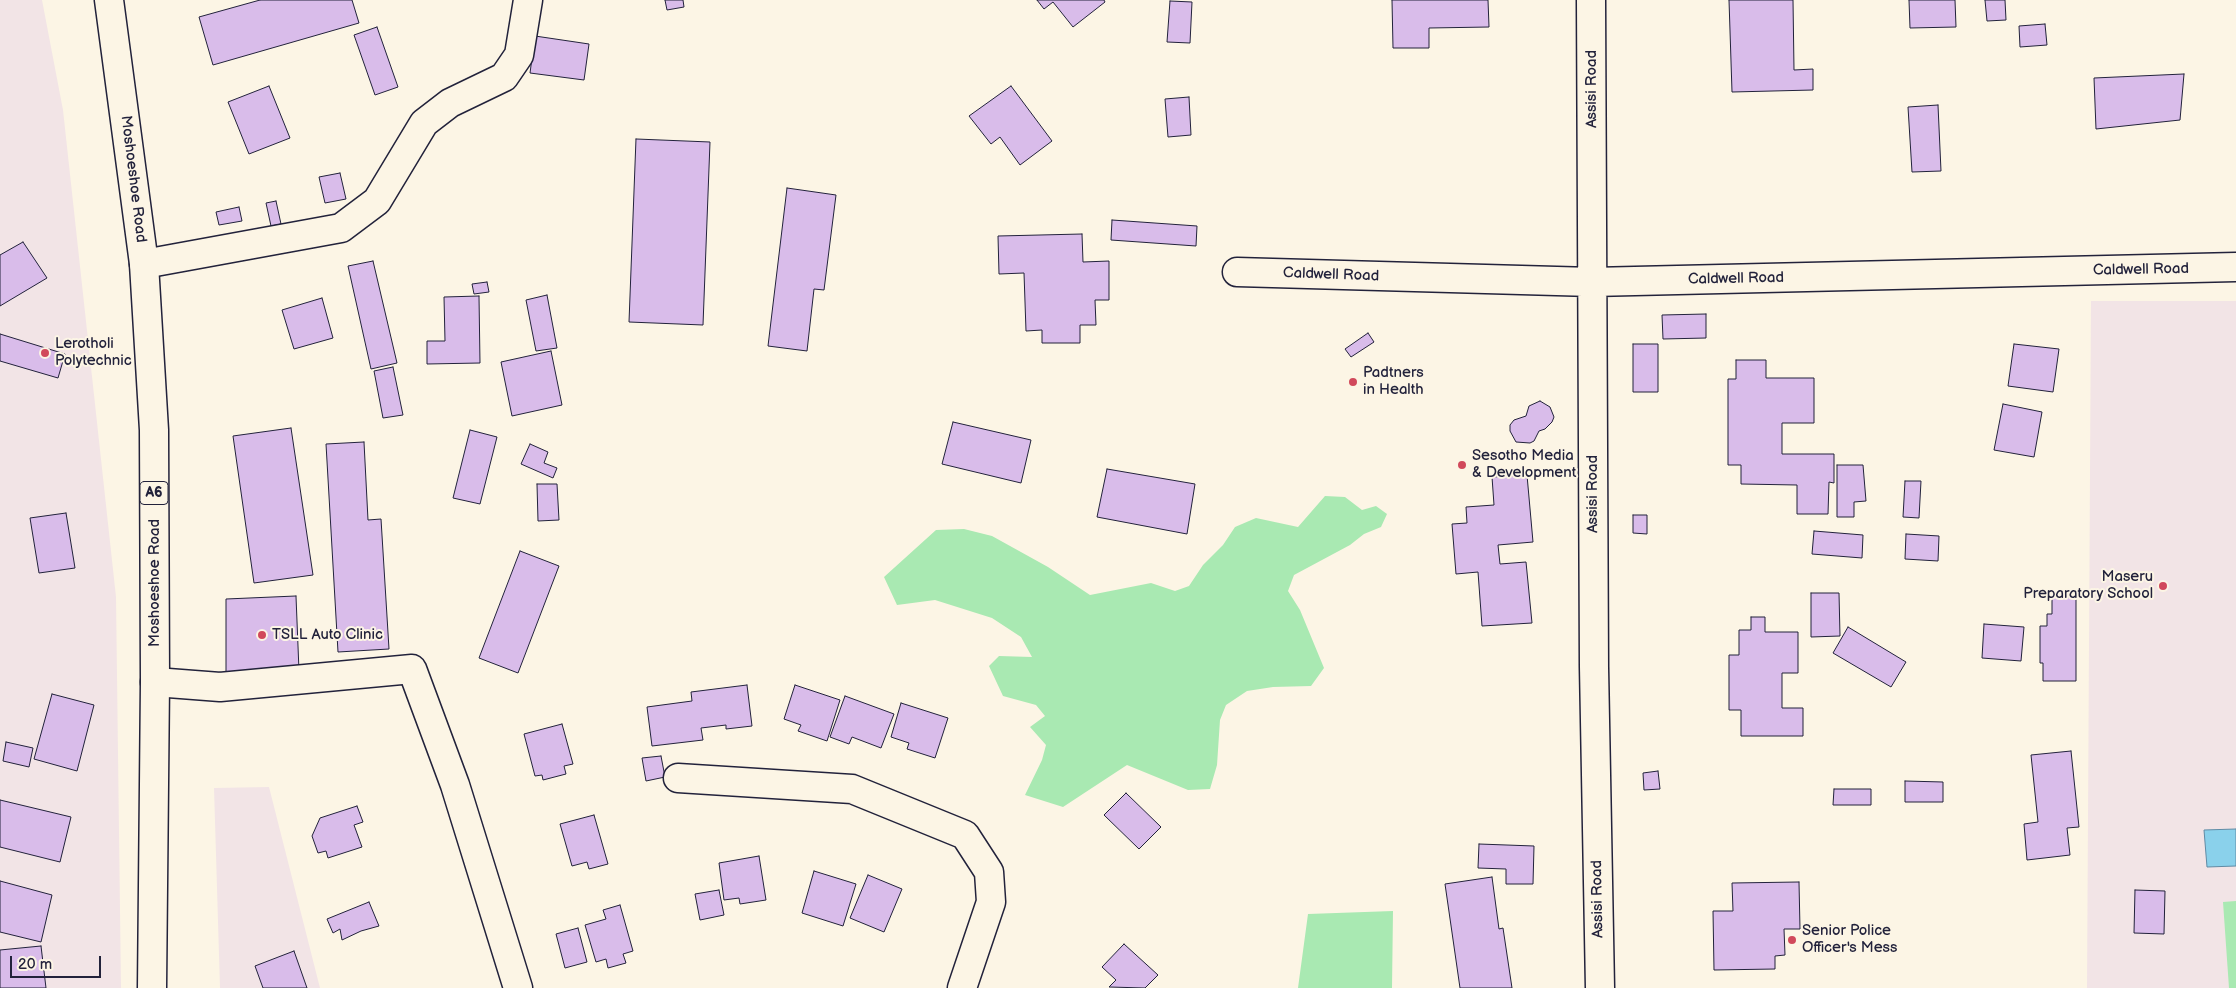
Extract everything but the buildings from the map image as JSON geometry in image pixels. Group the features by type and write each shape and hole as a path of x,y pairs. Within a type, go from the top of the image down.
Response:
{"street":[{"name":"Moshoeshoe Road","path":"110,0 144,264 154,430 155,682 152,988"},
{"path":"144,264 341,228 377,202 424,123 450,103 504,77 519,54 528,0"},
{"name":"Assisi Road","path":"1591,0 1594,657 1600,988"},
{"name":"Caldwell Road","path":"1237,272 1592,282 2236,267"},
{"path":"155,682 220,687 412,669 455,785 518,988"},
{"path":"678,778 852,789 964,834 989,872 991,902 962,988"}],"shaded area":[{"name":"Lerotholi Polytechnic","path":"0,0 42,0 63,110 116,597 121,988 0,988"},
{"name":"Maseru Preparatory School","path":"2091,301 2236,301 2236,988 2087,988"},
{"path":"269,787 320,988 220,988 214,788"}],"green space":[{"path":"1325,496 1345,497 1362,510 1376,506 1387,514 1381,527 1364,534 1350,545 1294,575 1288,591 1300,610 1324,668 1311,686 1273,687 1247,691 1226,705 1220,720 1217,765 1210,789 1188,790 1127,765 1063,807 1025,795 1042,760 1046,745 1030,727 1045,716 1036,705 1003,696 989,666 999,656 1032,657 1021,637 992,618 935,600 897,605 884,577 936,530 964,529 992,536 1048,567 1090,595 1151,583 1175,591 1189,586 1203,565 1223,545 1235,527 1256,518 1298,527"},
{"path":"2236,901 2236,988 2229,988 2223,902"},
{"path":"1393,911 1392,988 1298,988 1308,914"}],"water":[{"path":"2236,829 2236,866 2207,867 2204,830"}],"place":[{"name":"Lerotholi Polytechnic","path":"45,353"},
{"name":"Padtners in Health","path":"1353,382"},
{"name":"Sesotho Media & Development","path":"1462,465"},
{"name":"Maseru Preparatory School","path":"2163,586"},
{"name":"TSLL Auto Clinic","path":"262,635"},
{"name":"Senior Police Officer's Mess","path":"1792,940"}]}
